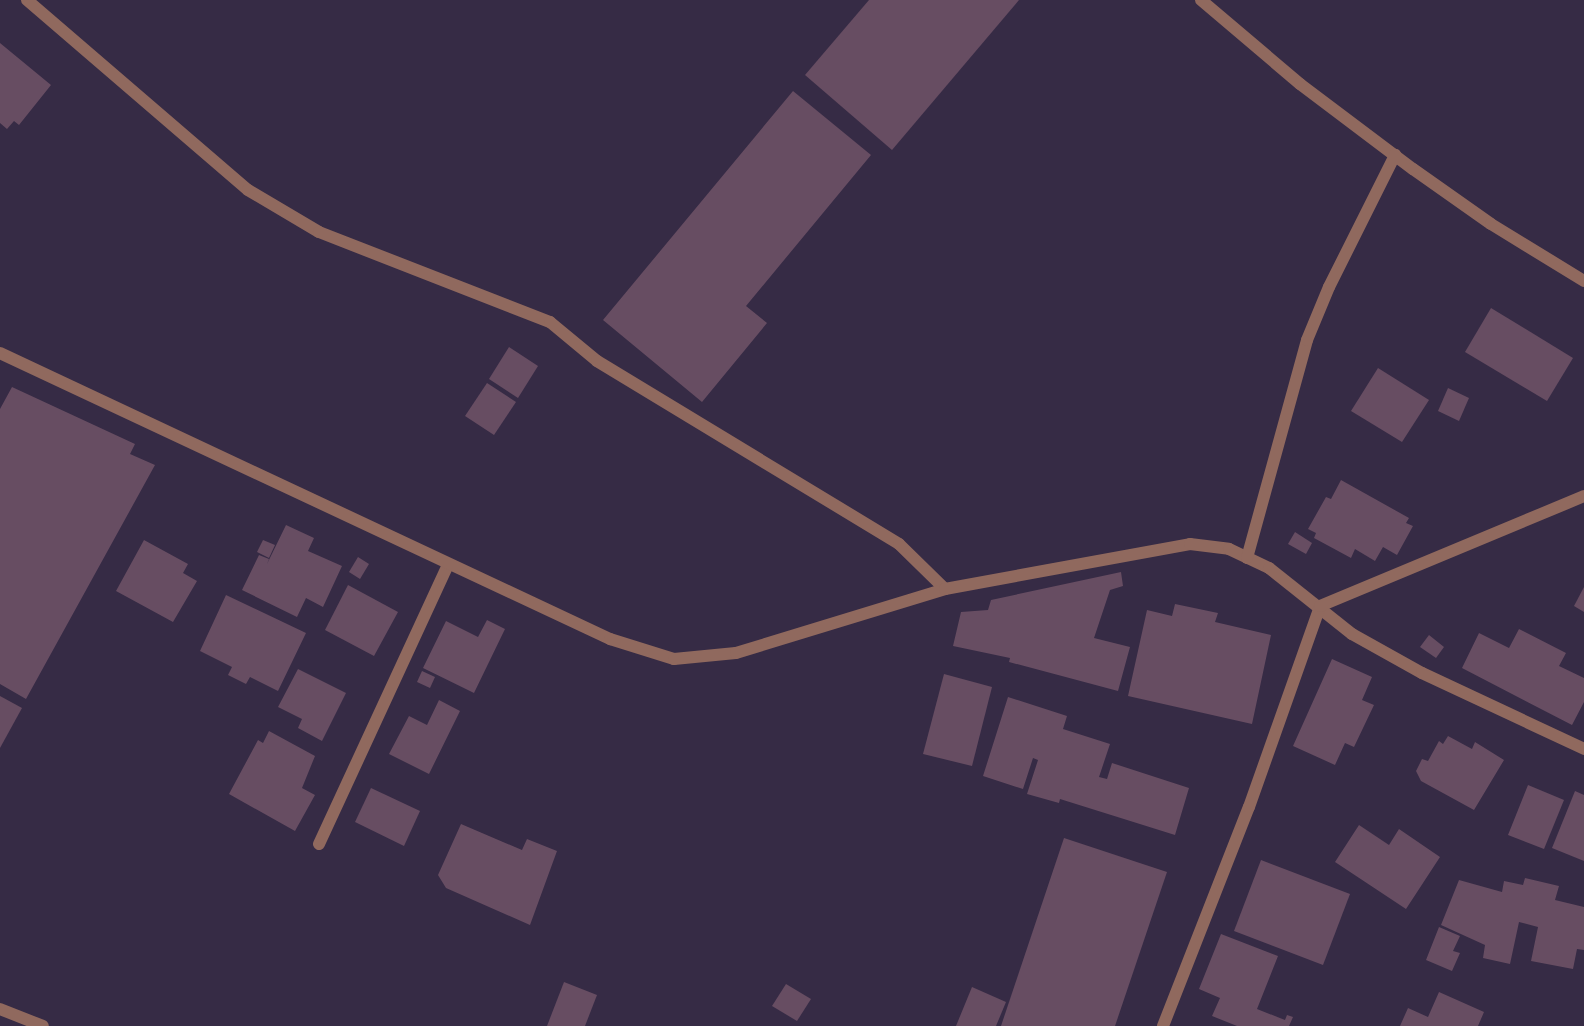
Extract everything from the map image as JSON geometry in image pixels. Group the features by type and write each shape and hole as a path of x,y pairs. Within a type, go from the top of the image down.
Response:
{"street":[{"path":"27,0 248,190 319,232 550,322 597,361 899,544 945,589"},
{"path":"1201,0 1300,84 1395,155 1491,224 1584,281"},
{"path":"1247,558 1307,340 1329,287 1395,155"},
{"path":"0,353 610,639 674,659 736,653 945,589 1190,544 1229,549 1269,568 1320,606 1352,634 1422,673 1584,749"},
{"path":"1163,1026 1249,807 1320,606 1584,496"},
{"path":"319,844 448,565"},
{"path":"0,1009 43,1026"}],"building":[{"path":"869,0 1019,0 892,150 805,75"},
{"path":"0,43 51,85 19,125 14,121 7,129 0,123"},
{"path":"793,91 871,155 746,306 767,323 702,402 603,320"},
{"path":"1491,308 1573,358 1547,401 1465,352"},
{"path":"509,347 538,366 518,398 489,379"},
{"path":"1378,368 1429,400 1402,442 1351,411"},
{"path":"487,383 516,402 494,435 465,416"},
{"path":"12,387 135,444 130,454 155,465 26,699 0,684 0,409"},
{"path":"1448,388 1469,398 1459,421 1438,411"},
{"path":"1341,480 1409,518 1406,523 1413,526 1397,555 1383,547 1375,561 1355,549 1351,558 1314,538 1316,533 1308,529 1326,497 1331,499"},
{"path":"286,525 314,538 308,551 342,566 323,607 306,598 297,617 242,590 259,555 269,559 267,564"},
{"path":"1295,532 1312,543 1306,554 1288,544"},
{"path":"144,540 188,564 183,573 197,581 173,622 116,591"},
{"path":"263,540 275,545 269,558 257,552"},
{"path":"358,557 369,564 360,579 349,572"},
{"path":"1121,572 1123,586 1110,590 1094,638 1130,647 1118,691 1009,662 1010,658 953,646 961,612 988,610 991,600"},
{"path":"348,585 398,612 374,656 325,630"},
{"path":"1584,587 1584,612 1574,606"},
{"path":"226,595 306,633 278,691 250,677 246,684 228,675 232,667 200,651"},
{"path":"1175,604 1218,613 1215,622 1271,635 1252,724 1128,696 1147,610 1172,616"},
{"path":"487,620 505,629 474,693 423,668 446,621 478,637"},
{"path":"1519,629 1566,653 1559,666 1584,678 1584,702 1572,725 1462,668 1479,633 1509,648"},
{"path":"1429,635 1444,647 1436,658 1420,647"},
{"path":"1332,659 1372,677 1362,700 1374,705 1354,747 1345,743 1335,765 1293,746"},
{"path":"298,669 346,693 322,741 298,728 302,719 278,707"},
{"path":"422,671 435,677 430,688 417,682"},
{"path":"944,674 992,687 972,766 923,754"},
{"path":"0,696 22,708 0,748"},
{"path":"1008,697 1067,716 1063,729 1110,744 1099,777 1107,779 1112,763 1189,788 1175,835 1060,799 1059,803 1027,794 1038,760 1033,758 1023,789 983,776"},
{"path":"439,700 460,711 429,774 389,754 409,716 427,725"},
{"path":"269,731 315,756 302,788 315,795 295,831 229,794 258,740 263,743"},
{"path":"1448,736 1472,749 1475,742 1504,760 1474,810 1421,781 1416,771 1422,759 1428,761 1439,741 1443,744"},
{"path":"1528,785 1564,800 1544,849 1508,835"},
{"path":"371,788 420,811 404,846 355,822"},
{"path":"1575,791 1584,795 1584,861 1552,848"},
{"path":"461,824 522,850 527,839 557,851 530,925 446,888 438,875"},
{"path":"1359,825 1389,845 1399,829 1440,857 1406,909 1335,862"},
{"path":"1064,838 1167,872 1115,1026 1001,1026"},
{"path":"1261,860 1350,894 1323,965 1234,931"},
{"path":"1525,878 1559,886 1555,900 1584,907 1584,950 1577,949 1573,969 1531,961 1538,927 1519,922 1510,964 1483,958 1485,945 1441,925 1459,880 1502,892 1504,881 1523,885"},
{"path":"1439,927 1460,936 1453,951 1460,953 1452,971 1426,960"},
{"path":"1221,934 1278,956 1257,1009 1285,1020 1287,1015 1293,1017 1289,1026 1237,1026 1212,1016 1220,998 1199,989"},
{"path":"564,982 597,995 585,1026 547,1026"},
{"path":"786,984 811,999 797,1021 772,1006"},
{"path":"972,987 1006,1002 996,1026 956,1026"},
{"path":"1439,992 1484,1012 1478,1026 1400,1026 1408,1008 1428,1017"}]}
